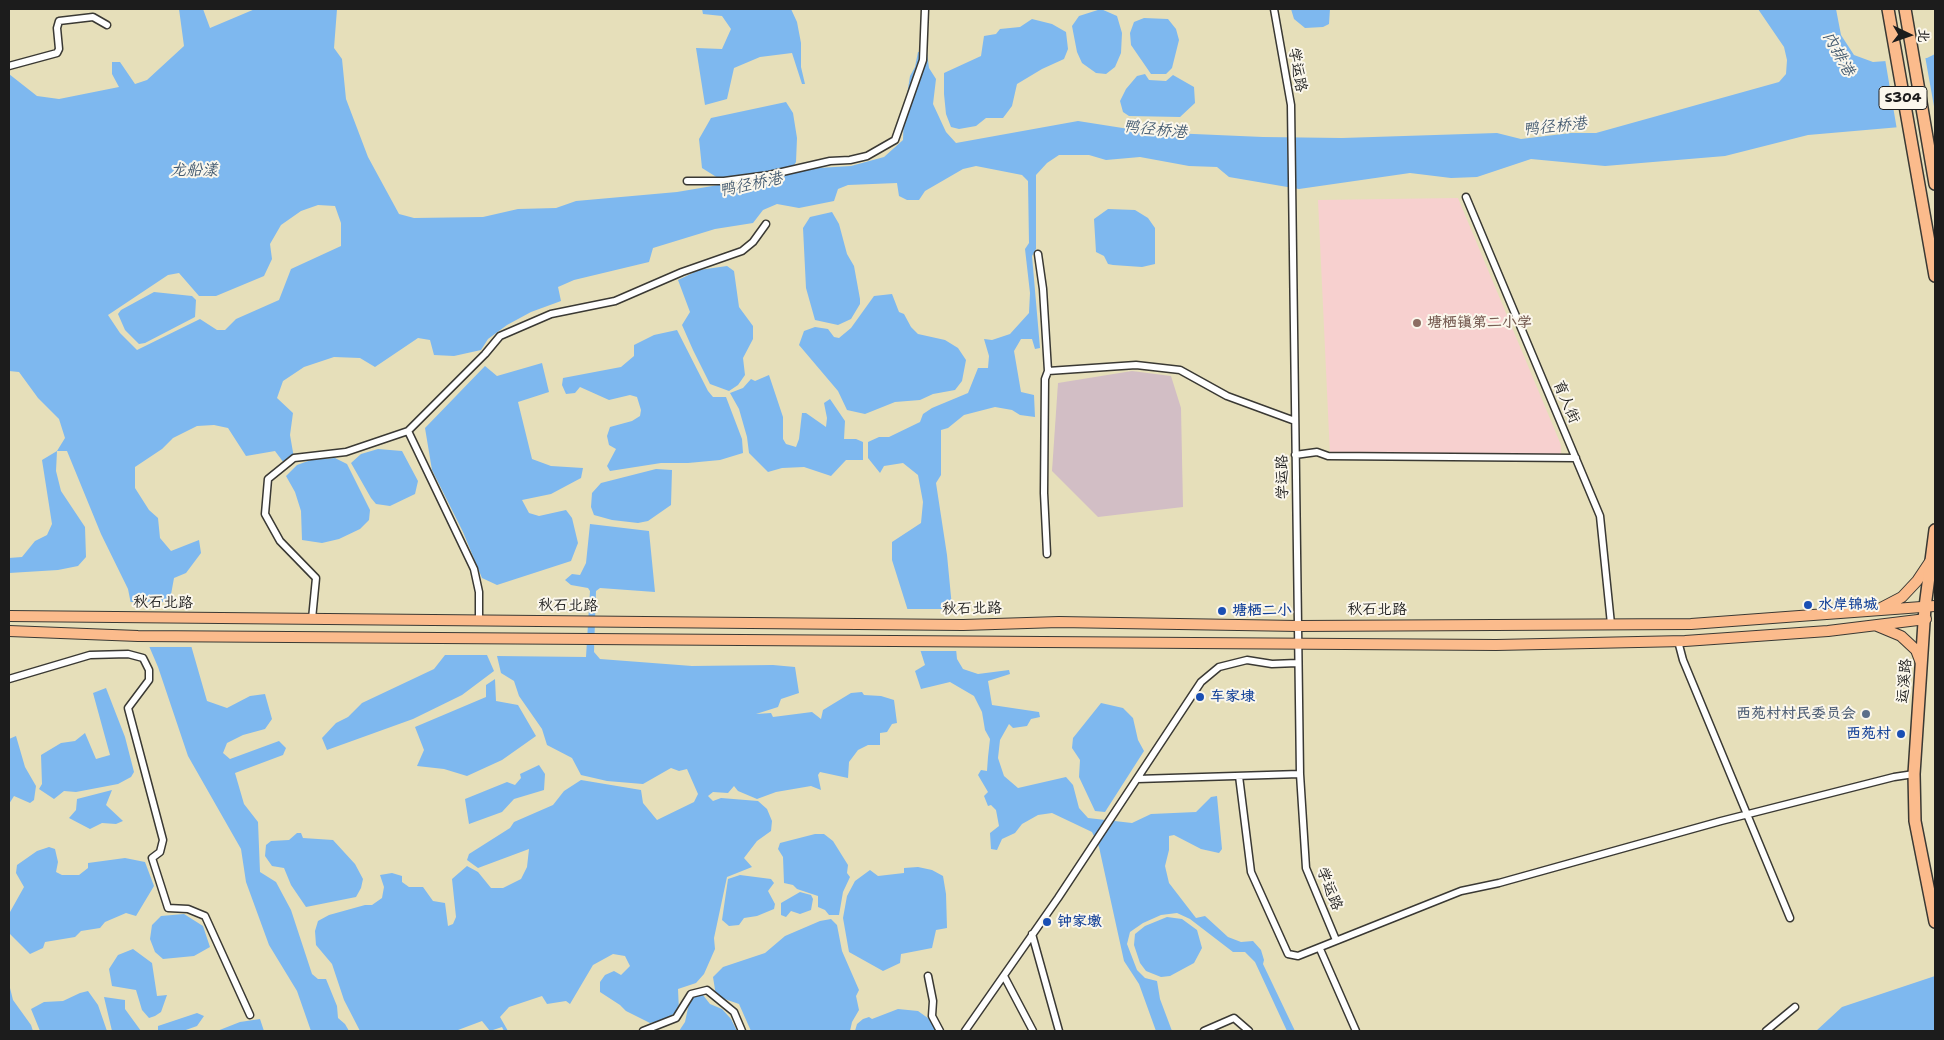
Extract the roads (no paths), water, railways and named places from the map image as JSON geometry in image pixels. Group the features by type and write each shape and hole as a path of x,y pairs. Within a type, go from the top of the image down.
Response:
{"highway":[{"name":"S304","path":"1888,9 1935,276"},
{"name":"S304","path":"1905,9 1935,184"},
{"name":"运溪路","path":"1935,530 1930,606 1926,619 1914,774 1915,821 1935,922"}],"main road":[{"path":"1876,611 1902,597 1917,582 1932,560"},
{"name":"秋石北路","path":"9,616 954,625 1060,622 1298,626 1691,624 1930,606"},
{"name":"秋石北路","path":"9,631 138,636 1297,642 1496,645 1678,641 1828,631 1926,619"},
{"path":"1876,625 1901,636 1916,650 1922,666"}],"street":[{"path":"687,181 724,181 769,175 830,161 850,160 867,156 894,140 923,60 925,9"},
{"name":"学运路","path":"1274,9 1291,105 1297,663 1300,774 1306,868 1336,940"},
{"path":"9,66 56,53 59,49 56,28 59,21 93,17 107,25"},
{"name":"育人街","path":"1466,197 1600,516 1612,624"},
{"path":"312,619 316,578 280,541 265,514 268,479 294,458 346,452 408,431 485,354 500,336 551,314 615,301 682,272 742,251 753,242 766,224"},
{"path":"1038,254 1043,289 1048,371 1046,379 1044,494 1047,554"},
{"path":"1048,371 1136,365 1180,370 1227,396 1295,421"},
{"path":"408,431 474,569 479,592 479,620"},
{"path":"1295,455 1317,452 1328,456 1576,458"},
{"path":"1678,641 1683,660 1790,918"},
{"path":"9,679 90,655 128,654 143,658 149,670 149,680 128,708 163,840 160,852 152,858 168,908 188,909 204,916 250,1015"},
{"path":"965,1031 1201,682 1219,667 1247,660 1272,664 1297,663"},
{"path":"1137,779 1300,774"},
{"path":"1239,776 1251,872 1288,954 1298,956 1320,949 1336,940 1461,891 1499,883 1894,777 1914,774"},
{"path":"1032,934 1059,1031"},
{"path":"1320,949 1356,1031"},
{"path":"928,976 933,1001 932,1016 940,1031"},
{"path":"1004,976 1033,1031"},
{"path":"643,1031 676,1018 691,994 707,990 734,1012 742,1031"},
{"path":"1766,1031 1795,1007"},
{"path":"1204,1031 1234,1018 1249,1031"}],"water":[{"name":"龙船漾","path":"179,9 203,9 210,28 255,9 337,9 334,48 342,59 346,99 368,157 399,214 414,218 483,217 518,209 556,208 576,201 677,192 819,168 851,166 884,157 903,140 904,113 910,76 915,67 918,52 927,53 929,68 936,79 933,104 946,132 956,143 1078,121 1148,132 1263,137 1342,138 1497,133 1521,139 1571,133 1596,133 1779,82 1786,74 1787,60 1784,47 1758,9 1836,9 1841,35 1854,55 1873,62 1927,58 1935,54 1935,124 1808,135 1725,156 1605,166 1531,159 1477,177 1451,178 1410,173 1299,189 1229,177 1217,167 1189,166 1140,157 1106,160 1089,155 1059,155 1047,163 1036,175 1036,249 1032,256 1040,348 1035,349 1032,339 1021,339 1014,351 1021,392 1034,395 1035,417 1020,415 1012,410 995,407 964,415 948,428 941,430 941,475 936,483 947,555 957,659 963,669 978,674 1009,670 1010,674 988,681 992,705 1039,712 1040,717 1031,719 1027,726 1013,728 1009,724 1000,740 998,758 1004,776 1018,788 1066,777 1073,785 1079,808 1088,818 1132,823 1151,814 1196,812 1211,797 1217,796 1222,849 1219,853 1201,849 1174,835 1169,836 1169,850 1165,866 1169,883 1196,918 1205,916 1228,937 1241,942 1253,941 1261,950 1264,960 1263,964 1295,1031 1287,1031 1255,962 1245,952 1233,952 1190,919 1177,913 1161,915 1143,923 1130,932 1127,944 1137,970 1145,978 1157,981 1160,999 1172,1031 1156,1031 1139,984 1124,961 1099,847 1092,832 1052,813 1038,815 1022,824 1015,833 1002,839 997,850 991,849 990,833 999,826 996,810 991,805 988,806 984,796 988,792 978,775 981,770 987,771 990,739 985,730 982,712 974,696 950,682 921,689 915,671 925,665 892,560 892,542 921,523 923,502 918,475 903,463 884,466 880,473 868,458 868,442 879,437 889,437 920,422 923,414 932,408 968,393 978,368 988,368 989,356 984,339 992,340 1010,334 1029,313 1030,293 1025,249 1029,243 1028,181 1022,175 976,166 963,169 925,191 919,200 907,200 899,196 897,183 848,185 838,189 834,201 799,208 777,204 763,210 753,223 715,229 653,248 649,262 574,280 558,287 561,301 531,312 507,325 488,339 481,350 454,356 434,355 430,340 418,338 375,367 360,358 334,357 304,367 283,381 277,398 293,413 290,435 294,458 284,463 275,451 246,456 228,428 214,425 197,426 173,438 162,449 135,467 135,488 149,510 158,518 160,538 171,551 199,540 201,553 186,573 174,578 170,600 180,607 207,701 227,708 250,696 265,694 272,719 265,729 243,735 227,743 223,753 230,759 279,741 286,748 283,755 235,773 244,804 258,822 260,872 276,882 291,910 312,974 318,979 326,979 337,1006 338,1018 349,1031 311,1031 297,991 269,945 246,882 241,849 188,756 158,667 131,604 128,589 101,534 67,451 57,451 65,438 59,419 38,398 19,372 9,371 9,74 37,96 59,99 119,87 112,74 112,62 120,62 135,84 147,80 184,46","holes":["318,205 335,206 341,223 341,246 291,269 279,300 236,319 225,330 217,330 200,319 137,350 120,333 108,315 168,275 179,273 199,296 216,296 264,276 272,259 270,244 281,225 301,211"]},
{"path":"702,9 791,9 797,22 801,43 801,67 805,84 802,84 792,53 760,57 734,68 727,99 705,105 696,48 722,49 731,29 722,16 703,14"},
{"path":"1101,9 1117,16 1122,33 1121,53 1115,67 1106,74 1096,73 1082,63 1077,52 1072,26 1079,16"},
{"path":"1291,9 1330,9 1329,24 1323,27 1305,28 1294,19"},
{"path":"1144,18 1168,19 1176,29 1179,40 1172,68 1166,74 1151,74 1131,45 1130,33 1134,22"},
{"path":"1032,19 1052,24 1066,32 1068,49 1064,59 1042,69 1017,84 1012,106 1003,118 986,118 976,126 959,129 951,127 946,114 944,73 981,56 984,36 996,34 1000,29 1020,27"},
{"path":"1145,74 1149,80 1166,81 1173,75 1194,87 1195,103 1180,117 1129,116 1123,112 1120,101 1126,89 1137,76"},
{"path":"786,102 793,113 797,138 796,162 793,167 769,173 718,178 702,168 699,139 711,118"},
{"path":"1108,209 1135,210 1148,218 1155,228 1155,264 1142,267 1108,264 1104,256 1096,252 1094,219"},
{"path":"832,212 839,224 847,254 854,266 860,299 860,304 851,319 838,325 815,320 806,288 803,228 810,217"},
{"path":"727,266 734,271 739,307 753,326 753,339 743,358 745,375 738,385 729,391 710,384 693,350 682,325 690,312 678,280 699,270"},
{"path":"154,292 192,296 196,300 195,317 145,343 139,344 125,330 118,314 121,310"},
{"path":"892,294 899,312 904,314 911,327 918,334 945,340 958,348 966,360 962,381 955,390 933,394 920,400 895,402 865,414 847,410 838,391 799,345 804,331 815,327 828,329 834,337 839,338 851,328 874,296"},
{"path":"677,330 708,391 713,397 726,397 742,439 743,453 720,460 661,463 610,471 607,466 616,449 609,445 607,436 610,427 632,421 640,416 641,410 637,397 630,395 609,400 580,387 575,393 566,394 562,385 563,378 621,367 634,356 634,345 654,335"},
{"path":"542,363 549,392 518,402 532,459 551,466 583,468 581,478 551,494 522,500 529,513 539,516 566,510 572,518 578,543 571,561 497,585 482,578 463,532 432,470 425,428 485,366 497,376"},
{"path":"769,375 783,417 783,439 786,444 796,447 799,439 802,413 806,413 826,427 827,418 824,403 830,399 845,421 844,439 856,439 863,442 863,460 846,460 831,476 804,467 782,468 768,472 749,453 747,437 739,409 730,393 743,388 751,379 755,381"},
{"path":"378,449 402,451 418,481 415,494 390,506 376,504 371,498 351,463 361,454"},
{"path":"57,451 56,471 61,491 85,527 86,557 78,566 58,570 9,573 9,558 22,557 35,541 47,535 52,524 42,460"},
{"path":"335,458 347,464 370,510 369,520 360,529 339,539 322,543 302,540 301,511 295,492 286,476 297,465 311,460"},
{"path":"656,469 672,470 671,505 648,521 638,523 612,520 594,515 591,507 592,493 601,483"},
{"path":"590,524 649,531 655,592 600,588 596,591 594,652 600,659 692,666 773,665 795,667 799,693 781,699 778,707 756,714 771,713 773,717 812,712 821,719 823,710 851,693 862,692 864,695 881,696 894,700 897,723 892,724 887,732 880,733 880,745 868,745 858,750 849,762 848,778 820,772 818,775 821,790 811,786 776,792 757,799 738,791 734,786 728,793 713,792 708,796 713,801 721,798 758,801 767,809 772,821 771,831 757,841 744,858 752,867 727,877 714,938 715,949 704,974 696,983 678,989 679,1011 663,1020 650,1023 626,1011 600,992 600,982 605,975 614,971 621,975 630,966 625,956 613,954 593,965 570,1004 566,1001 547,1004 542,996 509,1007 500,1017 508,1031 504,1031 502,1027 490,1031 482,1021 458,1030 360,1031 344,1000 332,964 316,945 315,931 318,921 329,915 365,905 372,905 382,898 384,887 380,875 392,873 402,876 402,882 409,887 423,887 433,901 445,903 448,926 453,924 456,917 452,879 467,866 478,872 491,888 503,888 521,879 527,867 529,849 478,868 467,860 469,854 510,828 514,822 553,805 564,791 581,780 641,790 643,803 657,820 694,802 698,794 687,769 679,771 671,768 643,784 607,781 581,775 572,758 547,745 542,729 519,696 514,681 501,673 497,656 586,657 590,591 588,588 571,585 565,580 572,574 580,575 586,563"},
{"path":"445,655 487,655 494,671 462,695 413,719 327,750 322,738 336,723 348,717 362,703 434,669"},
{"path":"495,679 496,701 518,705 536,736 502,760 467,776 444,769 417,766 424,750 415,727 486,697 486,685"},
{"path":"106,688 125,737 134,772 131,777 118,784 76,792 64,791 54,799 39,789 42,784 41,755 61,743 75,741 85,733 96,759 110,755 93,693"},
{"path":"1101,703 1123,708 1133,718 1138,740 1144,751 1105,812 1095,811 1079,777 1080,760 1072,748 1073,738"},
{"path":"16,736 25,767 36,786 34,800 30,803 14,796 9,804 9,739"},
{"path":"539,765 545,774 544,790 514,799 502,812 469,824 465,799 507,782 515,785 521,778 520,774"},
{"path":"112,790 106,805 123,821 116,824 102,823 90,829 69,818 76,810 77,799"},
{"path":"297,833 301,833 303,838 333,840 355,864 363,879 356,897 306,907 291,885 284,868 272,866 265,856 266,845 271,841 289,840"},
{"path":"815,834 824,834 833,841 848,865 847,873 850,877 843,892 839,915 829,915 825,910 818,907 818,896 784,883 783,857 778,849 780,843"},
{"path":"49,847 55,849 58,862 56,872 62,875 79,875 88,868 88,863 125,858 145,862 154,886 136,916 126,913 105,922 100,928 81,931 75,937 45,942 43,948 30,954 10,934 10,912 24,887 16,873 17,865 37,851"},
{"path":"918,867 932,870 943,876 946,894 947,928 936,930 932,948 901,954 900,963 883,971 849,952 843,918 847,896 855,881 870,870 878,876 904,873 904,868"},
{"path":"740,875 771,879 774,883 768,891 775,904 774,909 757,916 744,918 739,925 729,926 722,920 728,879"},
{"path":"800,892 811,895 813,899 811,910 800,914 791,911 786,917 781,915 781,903"},
{"path":"184,914 203,926 210,947 194,956 163,959 155,952 150,939 152,925 161,916"},
{"path":"1167,917 1182,919 1197,930 1202,948 1194,963 1170,976 1161,977 1146,971 1140,963 1134,945 1135,934 1145,926"},
{"path":"831,919 837,925 842,951 859,990 856,996 859,1010 852,1022 850,1031 751,1031 739,1004 716,996 713,977 723,967 765,953 785,936 820,921"},
{"path":"133,949 152,963 157,996 167,995 161,1012 149,1018 142,1010 136,990 112,986 109,969 118,955"},
{"path":"1935,976 1935,1031 1816,1031 1842,1007"},
{"path":"9,984 13,1000 31,1025 33,1031 9,1031"},
{"path":"699,990 710,1004 722,1009 731,1019 737,1031 679,1031 685,1022 691,994"},
{"path":"88,991 98,1005 107,1031 40,1031 31,1009 44,1002 63,1001"},
{"path":"104,997 125,1000 125,1009 141,1031 112,1031"},
{"path":"898,1009 918,1011 932,1021 936,1031 855,1031 857,1024 863,1019 869,1017 872,1019"},
{"path":"197,1013 204,1016 197,1026 183,1031 158,1031 158,1026"},
{"path":"260,1019 264,1031 217,1031 240,1022"}],"place":[{"name":"塘栖镇第二小学","path":"1417,323"},
{"name":"水岸锦城","path":"1808,605"},
{"name":"塘栖二小","path":"1222,611"},
{"name":"车家埭","path":"1200,697"},
{"name":"西苑村村民委员会","path":"1866,714"},
{"name":"西苑村","path":"1901,734"},
{"name":"钟家墩","path":"1047,922"}],"water label":[{"name":"内排港","path":"1838,54"},
{"name":"鸭径桥港","path":"1555,127"},
{"name":"鸭径桥港","path":"1155,130"},
{"name":"鸭径桥港","path":"751,185"}]}
